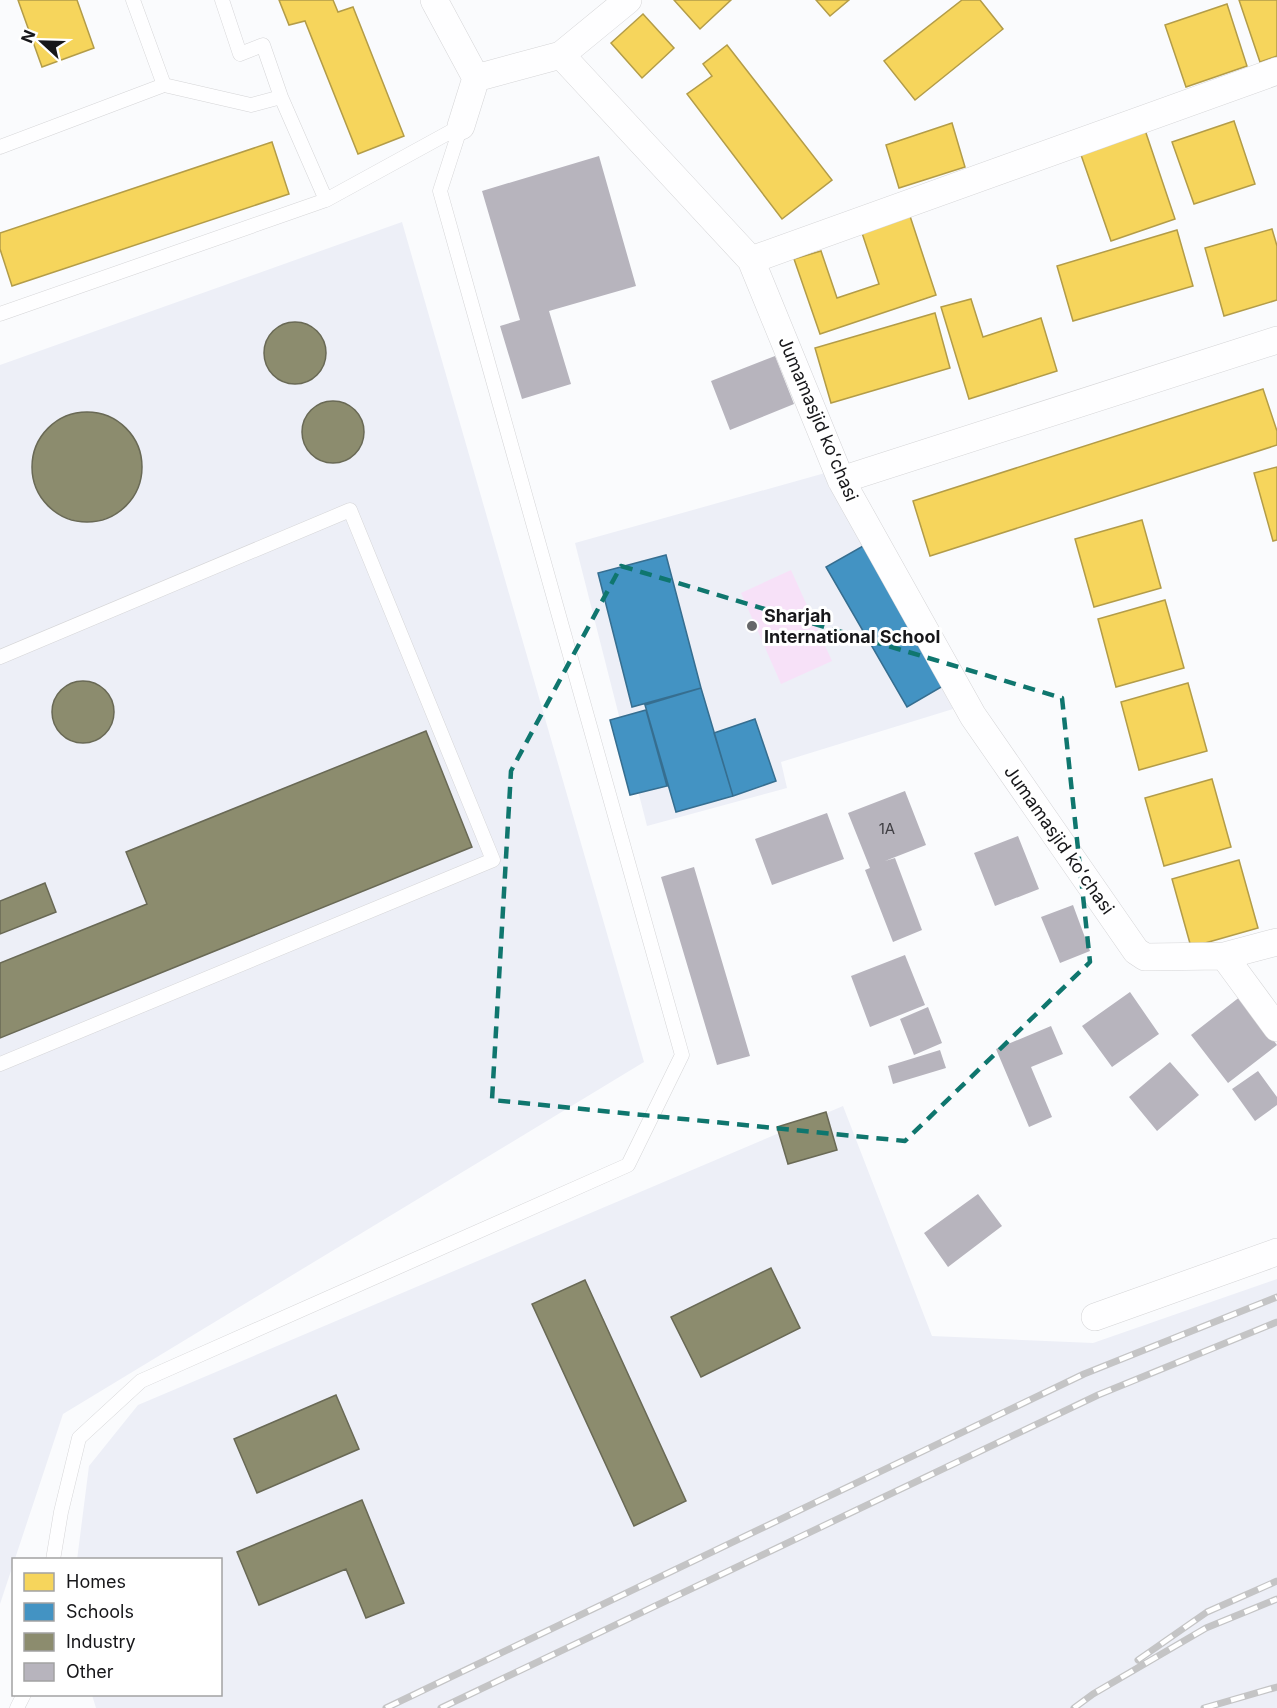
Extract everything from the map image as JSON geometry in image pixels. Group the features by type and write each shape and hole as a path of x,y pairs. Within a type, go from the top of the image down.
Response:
{"street":[{"path":"434,0 476,78 461,126"},
{"path":"476,78 561,56 628,0"},
{"name":"Jumamasjid koʻchasi","path":"561,56 751,260 841,480 973,716 1129,942 1142,957 1224,956"},
{"path":"751,260 1277,71"},
{"path":"841,480 1277,340"},
{"path":"1277,942 1224,956 1277,1028"},
{"path":"1095,1317 1277,1251"}],"lane":[{"path":"134,0 164,85"},
{"path":"222,0 240,54 263,45 281,97 326,200"},
{"path":"0,147 164,85 251,105 281,97"},
{"path":"0,314 326,200 461,126"},
{"path":"53,1558 61,1512 79,1438 141,1382 628,1165 682,1055 440,191 461,126"},
{"path":"0,657 350,510 493,860 0,1064"}],"highlighted area":[{"path":"621,566 1062,698 1090,962 905,1141 492,1100 511,771"}],"shaded area":[{"path":"402,222 644,1062 63,1414 15,1558 12,1558 12,1568 0,1604 0,365"},
{"name":"Sharjah International School","path":"825,473 953,709 781,762 787,788 647,826 575,543"},
{"path":"791,570 832,661 781,684 741,593"},
{"path":"843,1106 932,1336 1093,1343 1277,1279 1277,1708 96,1708 92,1696 222,1696 222,1558 77,1558 89,1466 138,1405"}],"building: Homes":[{"path":"18,0 77,0 94,48 42,67"},
{"path":"279,0 333,0 338,12 353,7 404,136 358,154 305,21 289,25"},
{"path":"674,0 731,0 700,29"},
{"path":"816,0 849,0 830,16"},
{"path":"962,0 980,0 1003,29 915,100 884,61"},
{"path":"1239,0 1277,0 1277,56 1260,62"},
{"path":"1227,4 1247,66 1186,87 1165,25"},
{"path":"643,14 674,48 642,78 611,43"},
{"path":"727,45 832,180 782,219 687,94 712,76 703,64"},
{"path":"1234,121 1255,184 1194,204 1172,142"},
{"path":"952,123 965,167 899,188 886,145"},
{"path":"1145,130 1175,219 1111,241 1080,152"},
{"path":"272,142 289,194 12,286 0,249 0,233"},
{"path":"909,213 936,295 820,334 794,259 821,251 837,298 879,284 861,230"},
{"path":"1272,229 1277,246 1277,300 1224,316 1205,248"},
{"path":"1177,230 1193,286 1073,321 1057,266"},
{"path":"971,299 983,337 1041,318 1057,371 969,399 941,307"},
{"path":"935,313 950,368 831,403 815,348"},
{"path":"1263,389 1277,431 1277,445 930,556 913,501"},
{"path":"1277,467 1277,540 1273,541 1254,473"},
{"path":"1142,520 1161,588 1094,607 1075,539"},
{"path":"1165,600 1184,668 1116,687 1098,619"},
{"path":"1188,683 1207,751 1139,770 1121,702"},
{"path":"1212,779 1231,847 1164,866 1145,798"},
{"path":"1239,860 1258,928 1191,947 1172,879"}],"building: Schools":[{"path":"863,546 943,686 907,707 826,567"},
{"path":"666,555 701,688 632,707 598,573"},
{"path":"701,688 733,796 676,812 645,705"},
{"path":"646,710 667,786 630,795 610,720"},
{"path":"755,719 776,781 733,796 714,733"}],"building: Industry":[{"path":"289,322 301,322 317,331 324,341 326,353 324,365 317,375 301,384 289,384 278,379 269,370 264,359 264,347 269,336 278,327"},
{"path":"327,401 339,401 355,410 362,420 364,432 362,444 355,454 339,463 327,463 316,458 307,449 302,438 302,426 307,415 316,406"},
{"path":"87,412 108,416 126,428 138,446 142,467 138,488 126,506 108,518 87,522 66,518 48,506 36,488 32,467 36,446 48,428 66,416"},
{"path":"77,681 89,681 105,690 112,700 114,712 112,724 105,734 89,743 77,743 66,738 57,729 52,718 52,706 57,695 66,686"},
{"path":"426,731 472,847 0,1038 0,963 147,904 126,852"},
{"path":"45,883 56,912 0,934 0,901"},
{"path":"826,1112 837,1150 788,1164 777,1127"},
{"path":"771,1268 800,1328 701,1377 671,1317"},
{"path":"585,1280 686,1501 634,1526 532,1304"},
{"path":"336,1395 359,1449 257,1493 234,1439"},
{"path":"362,1500 404,1603 366,1618 346,1569 259,1605 237,1552"}],"building: Other":[{"path":"599,156 636,286 549,311 571,384 522,399 500,326 520,320 482,191"},
{"path":"775,356 794,404 730,430 711,381"},
{"path":"905,791 926,845 885,861 895,858 922,930 893,942 865,870 870,868 848,813"},
{"path":"827,813 844,859 772,885 755,839"},
{"path":"1018,836 1039,889 995,906 974,853"},
{"path":"694,867 750,1056 717,1065 661,877"},
{"path":"1073,905 1090,951 1060,963 1041,917"},
{"path":"905,955 925,1005 870,1027 851,976"},
{"path":"1130,992 1159,1034 1112,1067 1082,1026"},
{"path":"1241,996 1277,1045 1228,1083 1191,1035"},
{"path":"928,1007 942,1043 914,1055 900,1019"},
{"path":"1051,1026 1063,1054 1031,1067 1052,1117 1029,1127 996,1049"},
{"path":"940,1050 946,1068 893,1084 888,1066"},
{"path":"1170,1062 1199,1095 1157,1131 1129,1097"},
{"path":"1258,1071 1277,1097 1277,1105 1255,1121 1232,1089"},
{"path":"978,1194 1002,1226 948,1267 924,1233"}],"railway":[{"path":"386,1708 1084,1374 1277,1297"},
{"path":"441,1708 1098,1395 1277,1322"},
{"path":"1138,1660 1207,1612 1277,1581"},
{"path":"1074,1708 1093,1694 1206,1628 1277,1599"},
{"path":"1204,1708 1277,1687"}],"place":[{"name":"Sharjah International School","path":"752,626"}]}
